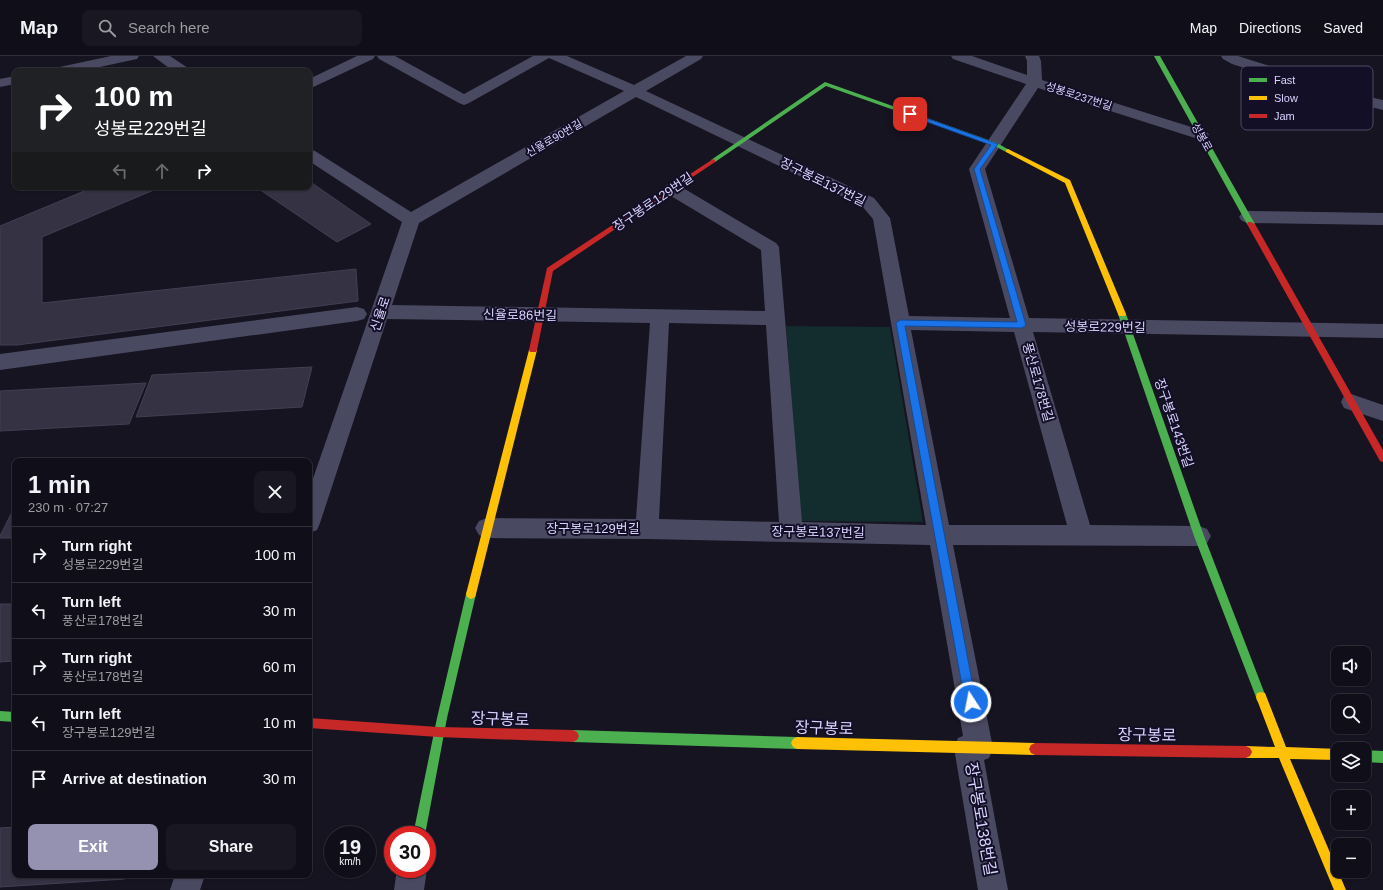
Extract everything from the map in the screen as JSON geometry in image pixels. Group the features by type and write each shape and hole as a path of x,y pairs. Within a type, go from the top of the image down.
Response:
{"street":[{"path":"74,68 132,56"},
{"path":"160,56 178,68"},
{"path":"312,84 368,56"},
{"path":"384,56 464,100 543,56"},
{"name":"장구봉로137번길","path":"555,56 635,91 868,202 881,218 939,535 974,748"},
{"name":"신율로90번길","path":"411,220 696,56"},
{"name":"성봉로237번길","path":"958,56 1201,135"},
{"path":"1032,56 1034,61 1035,82"},
{"name":"성봉로","path":"1157,56 1383,458"},
{"path":"1228,56 1237,62 1251,66"},
{"path":"1271,66 1272,56"},
{"path":"0,83 12,81"},
{"name":"풍산로178번길","path":"1035,82 977,169 1082,536"},
{"name":"장구봉로129번길","path":"421,826 438,732 487,528 542,316 550,270 672,190 825,84 995,144"},
{"path":"1373,97 1383,98"},
{"path":"1373,103 1383,105"},
{"name":"장구봉로143번길","path":"995,144 1068,182 1127,327 1199,536 1282,752 1340,890"},
{"path":"312,156 411,220"},
{"path":"672,190 770,247 791,532"},
{"path":"1248,217 1383,220"},
{"name":"신율로","path":"312,514 411,220"},
{"name":"신율로86번길","path":"380,312 542,316 776,318"},
{"path":"0,362 357,314"},
{"path":"647,529 660,317"},
{"name":"성봉로229번길","path":"900,323 1311,330"},
{"path":"1311,330 1383,331"},
{"path":"1351,402 1383,413"},
{"name":"장구봉로129번길","path":"487,528 698,530"},
{"name":"장구봉로137번길","path":"698,530 939,535"},
{"path":"939,535 1199,536"},
{"path":"0,716 12,717"},
{"name":"장구봉로","path":"312,723 438,732 974,748 1331,754"},
{"name":"장구봉로138번길","path":"974,748 993,890"},
{"path":"1371,756 1383,757"},
{"path":"185,890 189,878"},
{"path":"409,890 411,878"}],"green space":[{"path":"786,326 890,327 923,522 801,521"}],"building":[{"path":"312,183 371,224 337,242 260,190 312,190"},
{"path":"87,190 154,190 42,237 42,303 356,269 358,301 17,345 0,345 0,226"},
{"path":"312,367 302,407 136,417 152,375"},
{"path":"146,383 129,424 0,431 0,391"},
{"path":"12,512 12,538 0,538"},
{"path":"0,604 12,604 12,661 0,662"},
{"path":"12,827 12,878 125,879 0,887 0,828"}],"traffic: fast":[{"path":"1157,56 1251,224"},
{"path":"713,161 825,84 995,144 1008,151"},
{"path":"1122,314 1199,536 1261,697"},
{"path":"421,826 442,718 471,594"},
{"path":"0,716 12,717"},
{"path":"573,736 797,743"},
{"path":"1371,756 1383,757"}],"traffic: slow":[{"path":"1008,151 1068,182 1122,314"},
{"path":"471,594 533,350"},
{"path":"1261,697 1282,752 1340,890"},
{"path":"797,743 1035,749"},
{"path":"1246,752 1331,754"}],"traffic: jam":[{"path":"533,350 550,270 713,161"},
{"path":"1251,224 1383,458"},
{"path":"312,723 438,732 573,736"},
{"path":"1035,749 1246,752"}],"route":[{"path":"910,114 995,144 977,169 1022,325 900,323 971,702"}]}
